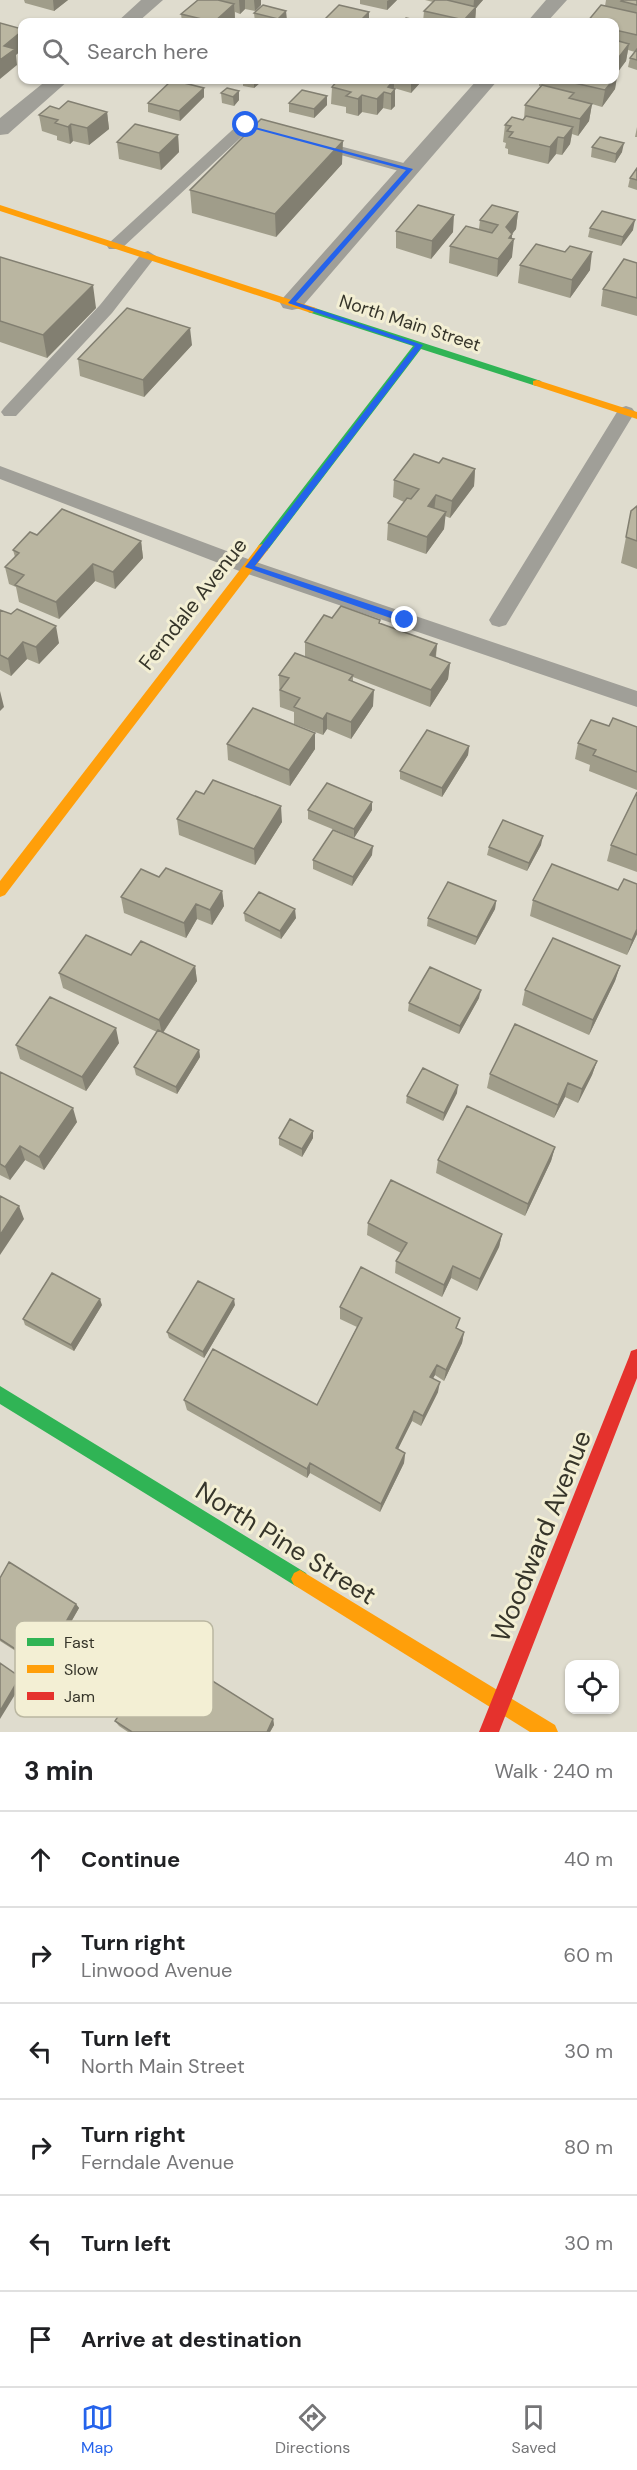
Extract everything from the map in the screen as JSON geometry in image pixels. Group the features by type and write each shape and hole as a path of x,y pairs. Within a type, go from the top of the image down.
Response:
{"street":[{"path":"132,18 153,0"},
{"path":"541,18 557,0"},
{"path":"0,129 54,84"},
{"path":"292,303 484,84"},
{"name":"North Main Street","path":"0,208 632,414"},
{"name":"Ferndale Avenue","path":"0,891 419,345"},
{"name":"Woodward Avenue","path":"489,1732 637,1357"},
{"name":"North Pine Street","path":"0,1394 548,1732"}],"lane":[{"path":"116,246 246,125 410,169"},
{"path":"10,412 106,309 148,256"},
{"path":"500,620 632,414"},
{"path":"0,472 249,567 637,699"}],"building":[{"path":"198,0 218,0 234,4 218,18 198,18 181,14"},
{"path":"435,0 447,0 476,7 466,18 424,11"},
{"path":"637,0 637,5 621,1"},
{"path":"263,5 286,11 279,18 254,13"},
{"path":"339,5 369,12 363,18 326,18"},
{"path":"601,5 637,13 637,35 619,31 619,18 590,18"},
{"path":"0,23 18,28 18,34 4,46 15,49 0,60"},
{"path":"619,41 629,44 619,57"},
{"path":"637,49 637,60 630,58"},
{"path":"168,84 188,84 204,88 179,111 148,103"},
{"path":"335,84 391,84 388,87 395,89 391,94 384,92 377,99 362,95 358,99 346,96 351,92 332,87"},
{"path":"579,84 610,84 605,90"},
{"path":"542,85 574,93 569,98 592,104 580,119 525,105"},
{"path":"227,88 239,91 233,97 221,93"},
{"path":"302,90 327,96 314,109 289,103"},
{"path":"68,101 107,112 87,128 71,124 68,127 55,123 58,120 39,115 50,106 59,109"},
{"path":"526,116 573,127 564,138 558,137 550,147 509,137 513,132 507,131 511,126 505,125 512,117 523,120"},
{"path":"261,119 343,141 275,214 190,190"},
{"path":"135,124 178,135 159,153 117,142"},
{"path":"600,137 624,143 616,154 592,147"},
{"path":"637,168 637,180 630,178"},
{"path":"418,205 454,215 432,241 396,231"},
{"path":"492,205 518,212 506,227 512,234 509,238 514,239 498,259 450,246 466,226 492,233 498,225 480,220"},
{"path":"602,211 635,220 623,237 590,228"},
{"path":"536,244 565,252 570,246 592,252 572,280 520,265"},
{"path":"0,257 93,285 43,335 0,321"},
{"path":"624,259 637,263 637,298 603,289"},
{"path":"127,308 190,328 143,380 78,359"},
{"path":"414,454 439,463 443,458 475,469 452,501 436,495 428,506 446,512 427,537 388,523 407,498 411,499 419,489 394,480"},
{"path":"637,506 637,541 626,537 631,511"},
{"path":"62,509 141,541 113,572 93,564 56,602 15,585 24,575 5,567 19,553 13,550 30,532 37,535"},
{"path":"341,606 380,620 379,623 437,644 430,655 450,663 431,690 305,642 324,615 332,618"},
{"path":"17,609 56,626 36,647 23,642 8,659 0,655 0,610 11,614"},
{"path":"295,653 353,675 349,680 374,690 351,722 327,713 323,719 294,707 300,698 280,690 289,678 279,675"},
{"path":"253,708 315,733 289,770 227,744"},
{"path":"613,718 637,727 637,772 593,755 596,750 578,743 591,720 609,726"},
{"path":"427,730 469,746 442,788 400,771"},
{"path":"213,780 281,806 254,849 177,819 196,791 204,794"},
{"path":"327,783 372,802 354,829 308,810"},
{"path":"637,792 637,855 611,845"},
{"path":"503,820 543,836 529,863 489,847"},
{"path":"333,830 373,846 353,877 313,860"},
{"path":"552,864 618,890 624,879 637,884 637,929 632,940 533,900"},
{"path":"166,868 222,891 210,910 196,904 184,923 121,897 141,869 159,877"},
{"path":"448,882 496,901 477,937 428,918"},
{"path":"259,892 295,909 280,931 244,913"},
{"path":"86,935 131,955 141,941 195,966 159,1020 59,973"},
{"path":"553,938 620,966 593,1020 525,990"},
{"path":"430,967 481,990 460,1026 409,1003"},
{"path":"50,997 116,1028 82,1077 16,1045"},
{"path":"515,1024 597,1061 582,1089 568,1083 558,1105 490,1074"},
{"path":"158,1030 199,1050 176,1087 134,1067"},
{"path":"423,1068 458,1085 444,1113 407,1096"},
{"path":"0,1072 73,1108 39,1157 20,1146 5,1167 0,1164"},
{"path":"467,1106 555,1147 528,1204 438,1160"},
{"path":"290,1119 313,1131 302,1149 279,1138"},
{"path":"391,1180 502,1234 480,1279 453,1266 444,1285 396,1261 407,1243 368,1223"},
{"path":"0,1196 19,1206 0,1235"},
{"path":"361,1267 460,1318 456,1328 464,1332 446,1370 437,1365 430,1377 440,1382 423,1416 414,1411 396,1448 405,1453 381,1504 310,1463 307,1469 184,1400 213,1349 317,1405 362,1318 340,1307"},
{"path":"52,1273 100,1299 71,1345 23,1319"},
{"path":"198,1281 234,1299 203,1352 167,1332"},
{"path":"9,1562 76,1604 66,1621 15,1621 15,1649 0,1639 0,1578"},
{"path":"0,1663 15,1674 15,1686 0,1711"},
{"path":"213,1681 273,1719 267,1732 132,1732 115,1721 118,1717 213,1717"}],"traffic: fast":[{"path":"312,310 537,383"},
{"path":"263,548 419,345"},
{"path":"0,1394 300,1579"}],"traffic: slow":[{"path":"0,208 312,310"},
{"path":"537,383 637,416"},
{"path":"0,891 263,548"},
{"path":"300,1579 548,1732"}],"traffic: jam":[{"path":"489,1732 637,1357"}],"route":[{"path":"246,125 410,169 292,303 419,345 308,493 249,567 405,620"}]}
